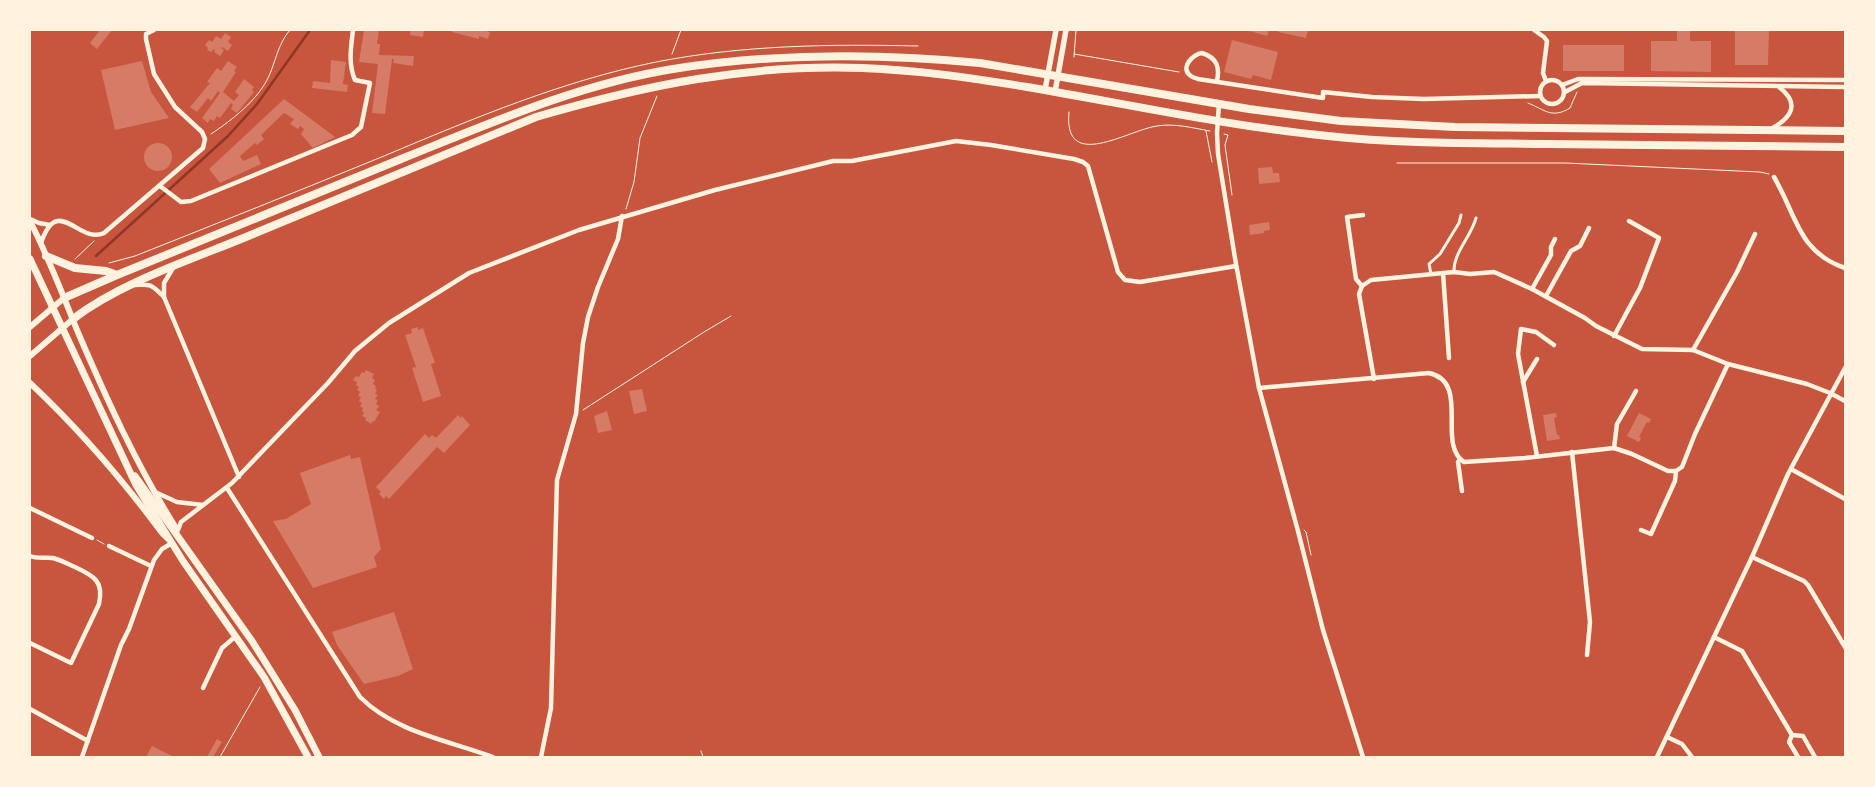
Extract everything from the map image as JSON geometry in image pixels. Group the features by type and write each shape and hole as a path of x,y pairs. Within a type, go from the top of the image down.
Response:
{"highway":[{"path":"64,298 508,116 626,79 736,61 830,56 940,59 1047,74 1318,119 1402,125 1845,131"},
{"path":"73,320 89,307 173,267 536,117 638,90 751,71 833,68 936,74 1045,90 1217,120 1327,136 1392,141 1845,147"},
{"path":"46,256 75,268 106,271 117,275"}],"main road":[{"path":"30,220 73,320 153,491 178,532 193,552 194,559"},
{"path":"30,259 136,485 171,542 268,683 308,757"},
{"path":"30,327 64,298"},
{"path":"30,356 73,320"},
{"path":"30,383 63,414 116,473 171,542"},
{"path":"126,463 252,642 294,710 320,757"}],"street":[{"path":"41,243 50,225 57,221 66,222 88,233 100,235 162,187 203,148 205,139 202,132 175,107 154,74 146,34 154,30"},
{"path":"162,187 181,202 192,201 352,135 361,127 370,83 355,80 352,73 350,62 353,30"},
{"path":"1045,90 1056,30"},
{"path":"1055,92 1066,30"},
{"path":"1534,30 1544,37 1546,41 1543,74 1546,81"},
{"path":"1217,81 1219,69 1214,60 1202,53 1192,57 1187,68 1190,76 1217,81 1323,98 1323,92 1372,97 1424,98 1540,96"},
{"path":"1554,79 1562,85 1564,92 1562,100 1554,104 1546,103 1540,96 1541,86 1546,81 1554,79"},
{"path":"1562,85 1578,79 1845,80"},
{"path":"1564,92 1582,83 1845,87"},
{"path":"1770,130 1783,123 1788,118 1791,110 1792,104 1789,98 1778,86"},
{"path":"1219,104 1217,120 1218,154 1236,266 1259,388 1323,630 1363,757"},
{"path":"178,532 180,524 239,477 332,378 354,351 389,323 468,273 535,246 622,216 715,190 831,162 852,161 956,142 991,145 1080,160 1090,168 1118,272 1125,280 1140,282 1236,266"},
{"path":"1774,178 1799,228 1814,251 1833,264 1845,268"},
{"path":"1346,210 1356,279 1362,286"},
{"path":"1347,217 1362,215"},
{"path":"1432,274 1429,264 1440,254 1459,223 1461,215"},
{"path":"542,757 551,708 556,489 561,461 576,414 583,343 588,317 618,239 622,216"},
{"path":"1454,272 1454,262 1474,227 1476,218"},
{"path":"30,220 39,224 50,225"},
{"path":"1629,221 1659,238"},
{"path":"1546,296 1571,251 1580,246 1589,228"},
{"path":"1614,336 1640,288 1662,232"},
{"path":"1693,350 1737,272 1755,234"},
{"path":"1532,289 1551,255 1550,247 1555,239"},
{"path":"164,297 164,283 173,267"},
{"path":"1374,379 1359,294 1362,286 1371,280 1454,272 1470,274 1494,272 1546,296 1614,336 1642,349 1693,350 1728,364 1807,384 1845,401"},
{"path":"1442,273 1449,358"},
{"path":"132,285 154,286 164,297 239,477"},
{"path":"1537,456 1518,354 1521,329 1536,332 1554,345"},
{"path":"1523,382 1537,359"},
{"path":"1259,388 1429,373 1442,378 1447,383 1455,452 1460,459 1467,462 1614,448 1632,454 1668,472 1676,471 1682,467 1695,434 1728,364"},
{"path":"1658,757 1752,558 1791,469 1845,368"},
{"path":"1614,448 1617,424 1636,391"},
{"path":"1572,452 1590,622 1587,655"},
{"path":"1460,459 1458,462 1462,491"},
{"path":"1791,469 1845,499"},
{"path":"1641,530 1649,537 1675,481 1676,471"},
{"path":"227,488 360,697 373,710 394,722 493,757"},
{"path":"153,491 177,502 204,505"},
{"path":"30,508 92,538"},
{"path":"82,757 151,566 156,555 171,542"},
{"path":"110,546 151,566"},
{"path":"30,556 60,560 86,572 98,582 101,595 99,604 71,663 30,643"},
{"path":"1752,558 1804,580 1845,647"},
{"path":"203,688 222,648 236,636"},
{"path":"1714,637 1742,651 1792,735"},
{"path":"30,710 88,741"},
{"path":"1792,735 1789,742 1798,757"},
{"path":"1792,735 1803,736 1815,757"},
{"path":"1667,737 1682,744 1692,757"}],"path":[{"path":"205,139 243,110 266,82 280,46 290,30"},
{"path":"672,54 681,30"},
{"path":"1076,30 1074,55 1177,72"},
{"path":"655,62 761,47 918,46"},
{"path":"628,204 634,182 640,138 657,96"},
{"path":"1069,112 1068,127 1072,135 1078,141 1088,145 1106,142 1156,126 1169,125 1207,131 1209,141"},
{"path":"1226,142 1227,135"},
{"path":"1396,163 1579,164 1760,172 1774,178"},
{"path":"75,259 100,235"},
{"path":"576,414 731,316"},
{"path":"92,538 110,546"},
{"path":"220,757 258,690 268,683"},
{"path":"701,751 702,757"}],"building":[{"path":"100,30 112,30 97,49 90,43"},
{"path":"364,30 379,30 377,44 380,44 379,55 414,56 413,66 393,63 394,59 392,59 385,114 372,113 378,64 359,62"},
{"path":"411,30 424,30 423,37 410,35"},
{"path":"453,30 482,30 490,32 488,39 479,36 479,39 452,32"},
{"path":"1246,30 1269,30 1267,36"},
{"path":"1279,30 1308,30 1306,38 1278,32"},
{"path":"1677,30 1690,30 1690,41 1711,41 1711,72 1651,71 1651,41 1677,41"},
{"path":"1735,30 1769,30 1768,65 1735,65"},
{"path":"225,33 231,37 228,42 232,45 228,51 222,47 224,50 220,56 214,52 214,49 211,52 207,50 208,48 205,45 209,40 212,42 216,36 221,39"},
{"path":"1232,40 1278,52 1271,80 1253,75 1251,79 1224,72"},
{"path":"1563,45 1624,45 1624,71 1563,71"},
{"path":"331,60 346,62 343,84 348,85 347,92 312,88 313,81 330,83"},
{"path":"142,61 151,92 169,118 115,130 101,70"},
{"path":"228,61 237,67 234,71 236,72 223,92 234,101 239,95 235,92 244,79 254,87 252,90 254,92 237,113 231,109 233,105 231,103 220,118 217,116 214,121 210,119 208,123 202,118 220,93 218,91 211,101 208,98 197,112 190,107 210,83 207,82 217,68 221,71"},
{"path":"284,99 335,137 313,148 301,134 304,129 300,126 298,129 290,124 294,119 284,113 261,135 264,139 257,145 255,143 240,156 243,161 257,155 261,164 220,183 209,169"},
{"path":"158,143 168,147 172,157 168,167 158,171 148,167 144,157 148,147"},
{"path":"1272,167 1273,173 1279,173 1280,182 1259,184 1258,168"},
{"path":"1269,222 1270,230 1250,235 1249,225"},
{"path":"418,327 418,330 423,328 435,363 431,364 441,396 423,402 412,368 416,367 405,335 412,333 411,329"},
{"path":"366,370 374,374 372,378 375,380 373,384 377,390 375,394 378,395 375,399 378,400 376,404 379,406 376,410 380,412 371,424 362,416 364,413 362,411 363,408 360,406 362,403 359,401 361,397 358,396 360,392 357,390 359,387 356,385 357,382 353,380"},
{"path":"642,389 647,411 634,414 629,391"},
{"path":"607,411 612,430 598,433 594,416"},
{"path":"1556,413 1557,417 1554,418 1557,435 1559,435 1560,439 1547,441 1543,415"},
{"path":"1639,413 1651,419 1643,429 1639,442 1627,436"},
{"path":"458,415 461,418 462,416 470,425 444,453 437,447 389,499 386,496 384,499 376,487 425,434 429,438 432,435 436,438"},
{"path":"350,455 351,459 360,457 381,549 374,557 377,567 313,588 273,521 286,519 311,504 300,473"},
{"path":"394,612 413,669 398,676 364,684 337,645 332,632"},
{"path":"217,739 222,742 213,757 207,757"},
{"path":"152,746 174,757 146,757"}],"waterway":[{"path":"96,256 228,136 257,104 310,30"}]}
